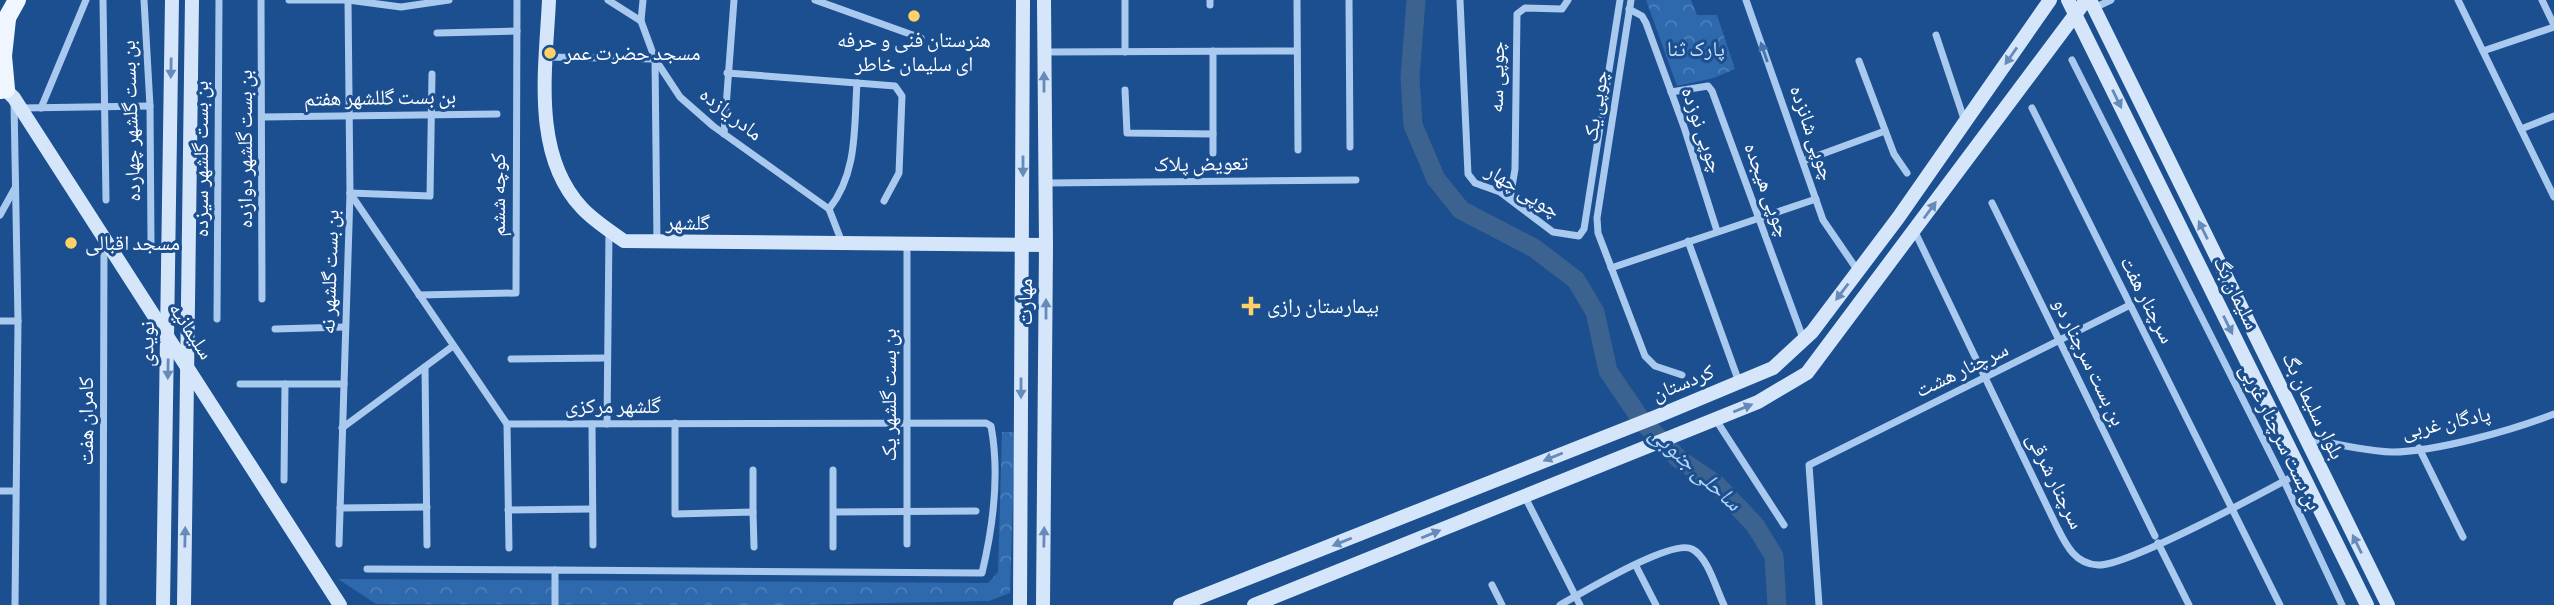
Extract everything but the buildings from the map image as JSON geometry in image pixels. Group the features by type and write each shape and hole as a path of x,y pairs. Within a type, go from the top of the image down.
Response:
{"main road":[{"path":"8,94 3,57 3,24 17,0"},
{"name":"نویدی","path":"163,605 172,0"},
{"name":"نویدی","path":"184,605 192,0"},
{"name":"گلشهر","path":"548,0 545,118 557,171 581,208 624,241 1046,246"},
{"name":"مهارت","path":"1020,605 1023,0"},
{"name":"مهارت","path":"1043,605 1046,246 1044,0"},
{"name":"کردستان","path":"1180,605 1773,368 1804,342 1898,218 2050,0"},
{"name":"سلیمان بگ","path":"2068,0 2367,605"},
{"path":"1254,605 1716,420 1758,402 1807,373 2076,16 2090,3"},
{"name":"بلوار سلیمان بگ","path":"2090,3 2388,605"},
{"path":"2102,70 2120,61"},
{"name":"سلیمانیه","path":"8,94 169,334 340,605"},
{"path":"1898,218 1915,232"}],"street":[{"path":"41,108 86,0"},
{"path":"103,0 106,200"},
{"name":"بن بست گلشهر چهارده","path":"144,0 150,106 151,242"},
{"name":"بن بست گلشهر سیزده","path":"217,319 219,0"},
{"name":"بن بست گلشهر دوازده","path":"261,0 262,299"},
{"path":"289,0 402,3 449,0"},
{"name":"بن بست گلشهر نه","path":"339,544 350,193 348,0"},
{"name":"کوچه ششم","path":"419,295 516,293 517,0"},
{"path":"608,0 641,22 643,0"},
{"path":"724,134 734,0"},
{"path":"815,0 921,38"},
{"path":"1125,0 1125,52"},
{"path":"1297,0 1298,150"},
{"path":"1349,0 1350,147"},
{"name":"چوپی چهار","path":"1461,0 1468,174 1475,183 1510,199 1553,232 1573,237 1582,233 1620,0"},
{"name":"چوپی سه","path":"1510,199 1515,169 1517,14 1525,8 1562,9 1568,0"},
{"name":"چوپی یک","path":"1611,268 1598,233 1597,218 1631,0"},
{"name":"چوپی شانزده","path":"1746,0 1829,232 1858,271"},
{"path":"2090,3 2111,0"},
{"path":"2458,0 2554,197"},
{"path":"2483,51 2554,26 2542,0"},
{"name":"چوپی نوزده","path":"1629,9 1642,16 1646,23 1717,231"},
{"name":"مادر یازده","path":"641,22 655,59 680,97 724,134 830,209"},
{"path":"437,33 516,31"},
{"path":"1936,35 1965,123"},
{"path":"1213,51 1213,153"},
{"path":"1045,52 1297,51"},
{"path":"547,57 655,59 657,243"},
{"name":"بن بست سرچنار غربی","path":"2072,60 2284,481 2342,605"},
{"path":"1859,61 1897,161 1907,173"},
{"path":"727,73 895,86 902,96 902,150 899,173 884,201"},
{"path":"350,193 430,196 432,74"},
{"path":"843,245 830,209 840,195 851,167 857,83"},
{"name":"چوپی هیجده","path":"1671,92 1708,86 1804,342"},
{"path":"1125,90 1127,133 1213,135"},
{"path":"15,605 18,321 15,187 8,94 41,108 150,106"},
{"name":"سرچنار هفت","path":"2032,108 2280,605"},
{"name":"بن بست گللشهر هفتم","path":"262,117 497,114"},
{"path":"2521,129 2554,116"},
{"path":"1803,161 1885,131"},
{"name":"تعویض پلاک","path":"1045,183 1356,180"},
{"path":"0,215 15,187"},
{"path":"350,193 507,424 509,548"},
{"path":"1682,375 1655,366 1645,356 1611,268 1758,216 1816,199"},
{"name":"بن بست سرچنار دو","path":"1992,203 2189,605"},
{"path":"607,424 609,230"},
{"name":"سرچنار شرقی","path":"1915,232 2069,550 2081,561 2098,566 2121,561 2156,539 2231,507 2301,472"},
{"name":"کامران هفت","path":"103,605 104,238"},
{"path":"1688,241 1739,383"},
{"name":"بن بست گلشهر یک","path":"907,246 907,544"},
{"name":"سرچنار هشت","path":"1819,605 1809,465 2130,305"},
{"path":"0,321 18,321"},
{"path":"275,329 345,327"},
{"path":"342,428 453,346"},
{"path":"511,359 607,358"},
{"path":"425,367 427,545"},
{"path":"240,384 344,384"},
{"path":"284,480 285,384"},
{"name":"پادگان غربی","path":"2304,435 2379,450 2419,448 2449,444 2554,414"},
{"path":"1716,420 1784,525"},
{"name":"گلشهر مرکزی","path":"507,424 907,422 986,423 990,426 991,535 982,573 555,570"},
{"path":"675,423 675,514 753,512"},
{"path":"592,424 593,545"},
{"path":"2419,448 2463,537"},
{"path":"753,470 754,547"},
{"path":"833,470 833,547"},
{"path":"0,491 15,491"},
{"path":"1525,497 1580,605"},
{"path":"340,508 427,507"},
{"path":"508,510 592,509"},
{"path":"834,512 976,511"},
{"path":"1560,605 1679,546 1692,548 1701,556 1724,605"},
{"path":"1636,566 1656,605"},
{"path":"367,569 555,570 555,605"},
{"path":"1492,585 1502,605"}],"green space":[{"name":"پارک ثنا","path":"1646,0 1691,0 1697,15 1717,15 1735,69 1714,78 1677,86"},
{"path":"1002,432 1015,432 1010,593 989,601 786,605 376,604 338,579 988,583 998,572"}],"waterway":[{"name":"ساحلی جنوبی","path":"1416,0 1410,78 1413,125 1436,179 1461,210 1534,248 1576,280 1595,312 1608,371 1642,421 1679,459 1716,484 1755,525 1774,556 1777,605"}],"place":[{"name":"هنرستان فنی و حرفه ای سلیمان خاطر","path":"914,16"},
{"name":"مسجد حضرت عمر","path":"550,53"},
{"name":"مسجد اقبالی","path":"71,243"},
{"name":"بیمارستان رازی","path":"1251,306"}]}
